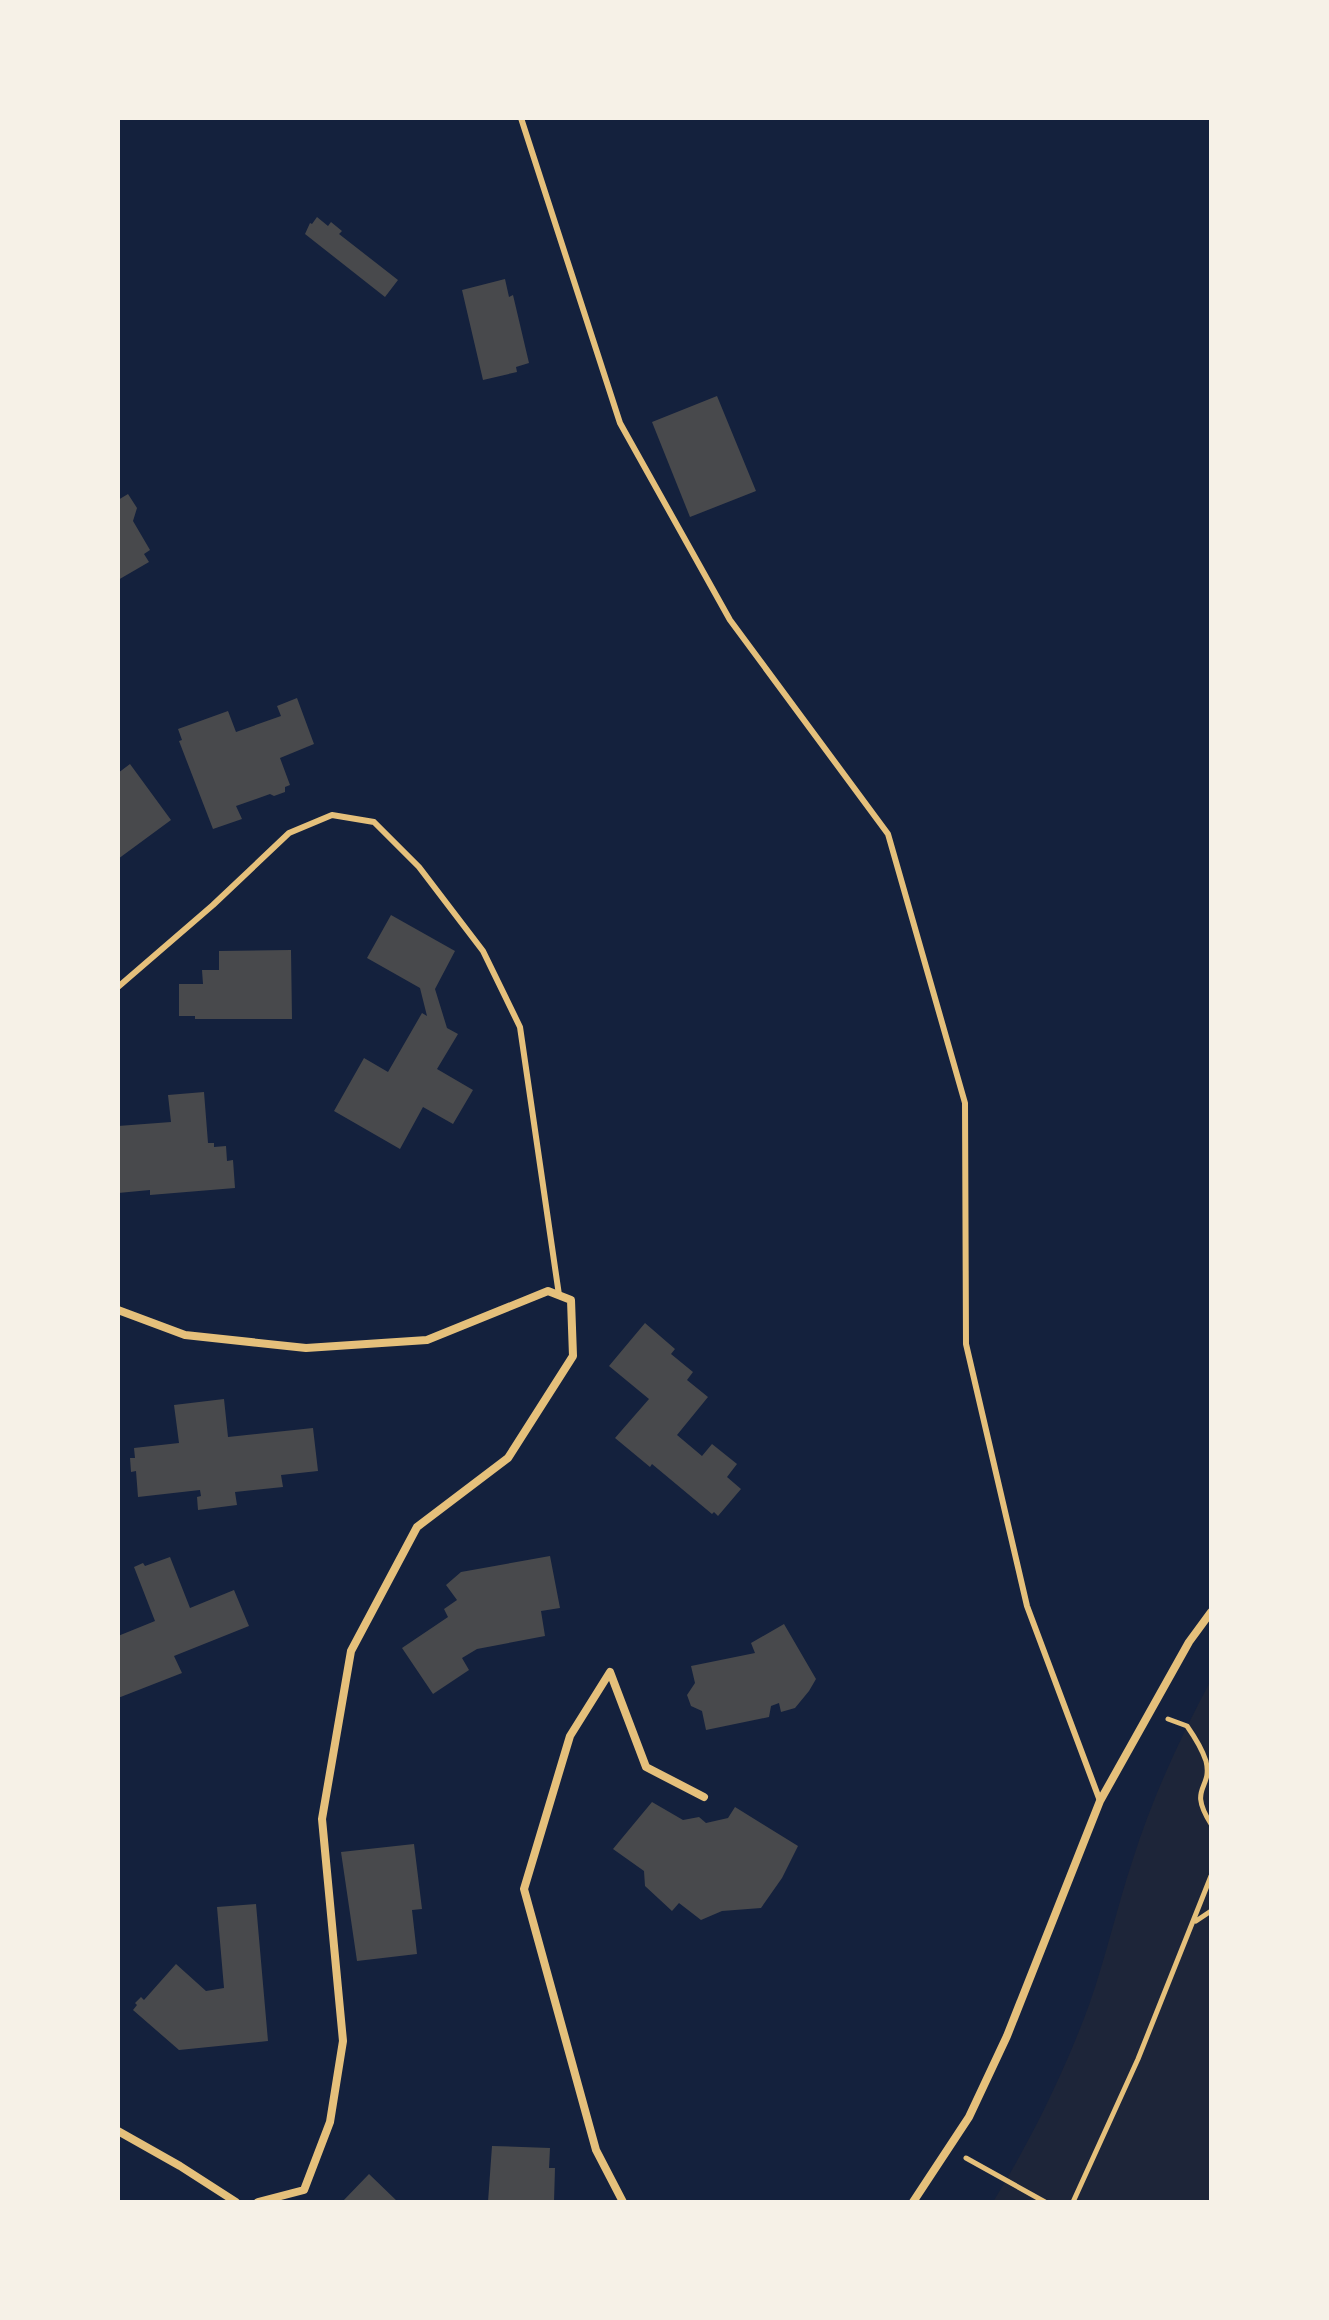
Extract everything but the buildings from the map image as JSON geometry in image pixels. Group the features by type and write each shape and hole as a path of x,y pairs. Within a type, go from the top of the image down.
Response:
{"street":[{"path":"118,1310 185,1335 306,1348 427,1340 548,1291 571,1300 573,1356 508,1458 417,1527 351,1651 322,1819 343,2041 330,2122 304,2190 258,2202"},
{"path":"913,2202 969,2117 1007,2036 1100,1801 1189,1642 1211,1612"},
{"path":"623,2202 596,2150 524,1889 570,1736 610,1672 646,1767 704,1797"},
{"path":"118,2131 236,2202"}],"lane":[{"path":"521,118 620,423 730,620 888,834 965,1103 966,1344 1027,1606 1100,1801"},
{"path":"118,987 213,905 289,833 332,815 374,822 419,867 483,951 520,1027 559,1295"}],"path":[{"path":"1150,1712 1187,1726 1197,1741 1206,1761 1199,1796 1201,1807 1211,1824"},
{"path":"1073,2202 1138,2059 1211,1876"},
{"path":"1192,1925 1211,1911"},
{"path":"948,2148 1045,2202"}],"shaded area":[{"path":"1211,1680 1211,2202 993,2202 1021,2155 1069,2056 1095,1987 1149,1813"}]}
